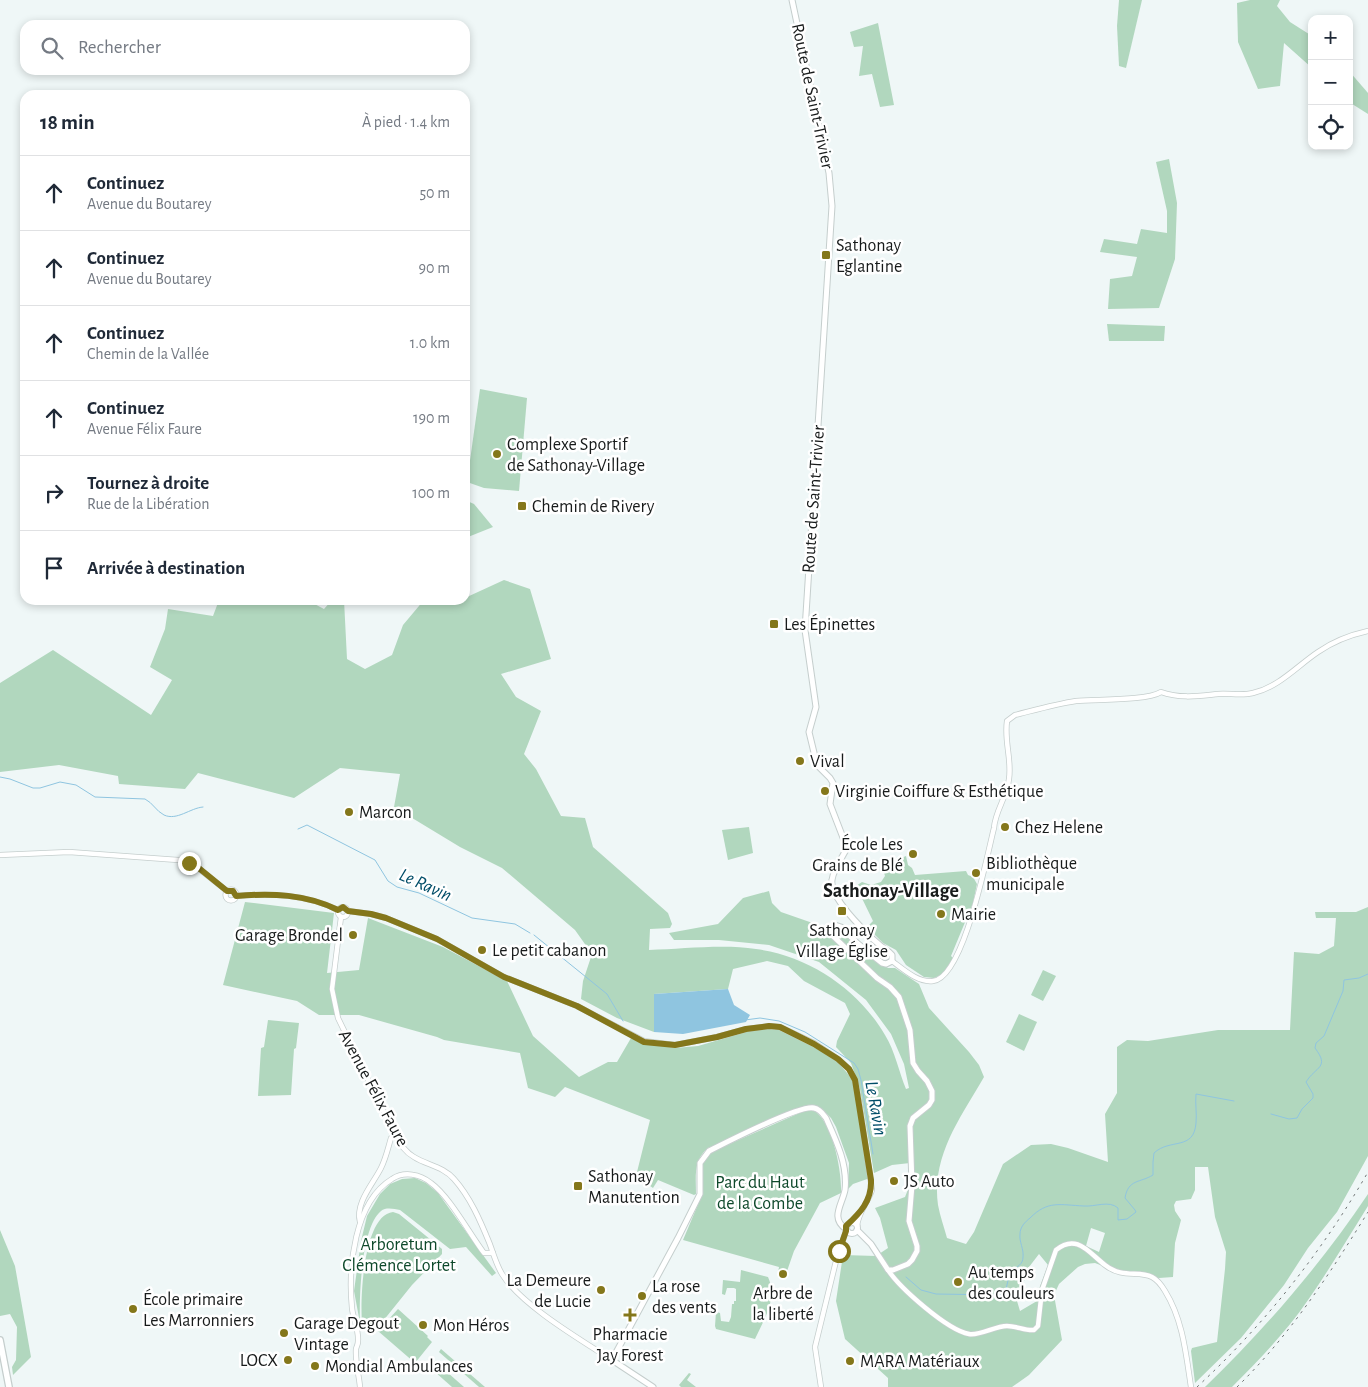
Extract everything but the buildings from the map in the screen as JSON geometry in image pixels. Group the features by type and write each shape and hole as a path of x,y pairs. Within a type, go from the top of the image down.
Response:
{"main road":[{"name":"Route de Saint-Trivier","path":"792,0 830,173 832,206 805,630 816,706 809,732 817,765 830,778 833,784 830,804 847,848 833,873 832,885 848,912 870,937 892,955 892,961"},
{"path":"612,1360 679,1237 700,1194 700,1163 709,1151 798,1110 814,1108 826,1118 844,1165 844,1190 840,1206 840,1219 866,1240 888,1270 898,1269 912,1260 917,1251 917,1246 909,1221 912,1185 910,1126 913,1118 929,1105 932,1100 932,1090 918,1071 914,1062 910,1030 896,991 877,978 838,942 831,934 831,929 834,925 840,926 882,963 886,964 892,961"},
{"path":"0,1340 9,1387"},
{"name":"Avenue Félix Faure","path":"612,1360 653,1387"}],"street":[{"path":"892,961 922,980 932,982 945,976 953,962 975,908 995,818 1006,795 1010,768 1005,739 1007,721 1015,715 1074,702 1156,695 1161,692 1174,697 1252,693 1285,677 1330,644 1368,631"},
{"path":"0,855 69,852 178,860 194,865 227,891 233,891 236,896"},
{"path":"227,891 225,896 228,900 233,900 236,896 287,896 313,900 338,910"},
{"path":"338,910 343,907 348,911 386,918 437,939 504,977 577,1006 644,1042 675,1045 746,1029 769,1026 780,1027 814,1044 838,1059 849,1069 855,1080 872,1190 859,1217 842,1242 836,1261 815,1346 821,1387"},
{"path":"338,910 338,914 341,917 346,916 348,911"},
{"name":"Avenue Félix Faure","path":"341,917 332,989 338,1018 394,1135 414,1158 442,1169 453,1177 470,1202 502,1274 518,1292 539,1310 612,1360"},
{"path":"360,1222 358,1215 360,1209 381,1168 391,1138 394,1135"},
{"path":"360,1387 356,1349 358,1342 350,1283 360,1222 386,1182 403,1174 421,1176 443,1195 484,1253 493,1253"},
{"path":"360,1209 364,1216"},
{"path":"888,1270 906,1292 954,1328 968,1334 1006,1326 1029,1331 1034,1330 1038,1326 1039,1303 1042,1290 1056,1250 1061,1246 1076,1244 1083,1246 1105,1266 1115,1272 1153,1277 1158,1282 1171,1301 1179,1318 1186,1348 1191,1387"}],"green space":[{"path":"1119,0 1142,0 1126,68 1119,66 1117,26"},
{"path":"1250,0 1280,0 1277,6 1290,22 1308,33 1308,64 1284,43 1280,86 1258,89 1238,42 1237,3"},
{"path":"878,23 894,105 880,107 872,74 859,76 863,46 854,47 850,32"},
{"path":"1353,76 1368,93 1368,114 1353,105"},
{"path":"1169,159 1177,203 1175,259 1159,308 1108,309 1110,279 1132,276 1137,257 1100,252 1104,239 1137,244 1141,229 1167,233 1167,211 1156,162"},
{"path":"1107,324 1165,326 1164,341 1109,341"},
{"name":"Complexe Sportif de Sathonay-Village","path":"480,389 527,398 519,491 484,488 470,483 470,461"},
{"path":"470,502 474,504 493,527 470,536"},
{"path":"504,580 530,589 551,659 501,674 516,697 541,711 524,754 536,769 561,816 585,818 593,847 668,913 672,924 670,928 650,929 649,950 717,947 756,949 795,959 813,967 846,989 874,1018 892,1048 906,1089 909,1088 904,1064 891,1034 866,1000 819,962 769,945 719,940 674,940 669,933 718,924 743,898 769,891 772,903 781,912 827,928 829,936 834,940 844,931 855,946 869,956 888,968 895,968 919,984 929,1008 969,1052 979,1065 984,1077 957,1122 943,1154 937,1187 938,1205 947,1238 966,1244 974,1232 1003,1164 1031,1145 1051,1144 1108,1162 1105,1114 1117,1093 1117,1047 1127,1040 1148,1041 1218,1030 1290,1030 1294,952 1319,954 1334,946 1336,918 1316,918 1315,912 1356,912 1368,907 1368,1156 1337,1212 1308,1248 1284,1285 1241,1338 1195,1383 1191,1351 1192,1348 1217,1342 1225,1269 1226,1252 1215,1217 1208,1167 1195,1167 1195,1190 1191,1199 1176,1201 1174,1205 1175,1211 1181,1220 1175,1243 1173,1277 1159,1278 1113,1270 1095,1263 1078,1267 1059,1284 1054,1295 1062,1340 1029,1375 1012,1387 888,1387 888,1378 845,1339 836,1301 843,1255 876,1256 888,1248 880,1218 875,1208 905,1197 909,1187 910,1163 892,1165 874,1173 860,1089 851,1063 836,1047 850,1014 845,1003 804,981 788,966 767,961 733,969 728,989 654,994 654,1032 617,1018 581,999 583,981 592,954 575,930 502,868 460,847 394,807 400,774 340,768 294,798 198,773 185,789 119,784 118,776 59,765 0,772 0,683 53,650 151,715 172,680 150,667 165,629 168,609 213,616 217,605 316,605 324,609 328,605 344,605 347,659 365,669 392,655 403,625 420,605 470,605 470,596","holes":["1091,1228 1105,1233 1099,1252 1086,1246","1039,1254 1048,1265 1039,1289 1037,1301 1020,1311 1017,1301 1029,1267"]},
{"path":"749,827 753,853 728,860 722,830"},
{"path":"906,856 908,865 912,868 915,875 966,871 977,884 973,903 951,956 953,958 943,974 934,978 924,977 906,965 896,950 883,943 867,927 873,921 856,886 862,882 871,885 881,882 885,876 882,866"},
{"path":"245,902 334,913 327,973 359,970 368,918 443,947 507,981 533,1036 579,1077 608,1062 617,1062 631,1038 675,1048 698,1046 760,1028 779,1030 836,1060 854,1081 870,1178 853,1184 848,1189 849,1163 836,1127 831,1118 822,1109 808,1105 708,1148 698,1163 696,1194 694,1195 658,1180 653,1188 636,1176 650,1120 565,1087 555,1097 528,1088 520,1053 444,1040 359,1015 319,1015 297,1001 223,985"},
{"path":"1043,970 1056,976 1043,1001 1031,995"},
{"path":"1019,1014 1037,1022 1024,1051 1006,1042"},
{"path":"268,1020 299,1023 296,1048 294,1049 291,1095 258,1096 261,1048 264,1047"},
{"name":"Parc du Haut de la Combe","path":"813,1110 820,1116 831,1136 838,1160 841,1193 820,1203 794,1251 786,1274 778,1273 779,1267 683,1240 702,1195 702,1163 711,1152 804,1111"},
{"path":"415,1178 426,1183 438,1193 496,1273 492,1276 466,1247 450,1249 400,1210 385,1209 374,1219 365,1247 361,1281 360,1323 354,1291 361,1241 367,1216 380,1194 390,1184 402,1179"},
{"path":"1368,1194 1368,1206 1300,1312 1232,1387 1205,1387 1250,1342 1292,1295"},
{"name":"Arboretum Clémence Lortet","path":"393,1212 399,1214 442,1249 442,1254 412,1285 379,1326 369,1327 362,1322 362,1296 369,1242 375,1227 383,1217"},
{"path":"0,1230 15,1266 31,1357 13,1375 12,1367 16,1360 17,1327 10,1314 0,1316"},
{"path":"741,1270 768,1277 771,1285 769,1309 755,1339 716,1329 715,1326 716,1312 720,1313 721,1321 729,1322 732,1304 736,1301 736,1289 734,1288 727,1288 725,1295 722,1294 723,1280 740,1282"},
{"path":"398,1309 428,1336 432,1342 415,1363 378,1331"},
{"path":"441,1349 485,1387 479,1387 439,1352"},
{"path":"431,1358 464,1387 452,1387 426,1364"},
{"path":"689,1373 691,1374 687,1380 696,1387 681,1387 679,1385"}],"water":[{"path":"728,989 734,1005 750,1015 746,1022 683,1034 654,1032 654,994"}],"waterway":[{"name":"Le Ravin","path":"0,777 33,788 40,788 60,782 76,785 95,797 145,799 161,813 169,816 179,815 203,807"},
{"name":"Le Ravin","path":"298,829 307,825 375,860 388,881 397,887 419,893 472,918 515,924 530,933"},
{"name":"Le Ravin","path":"534,935 607,994 623,1021"},
{"path":"1271,1114 1289,1119 1297,1118 1302,1109 1313,1098 1313,1094 1306,1082 1321,1063 1315,1048 1316,1043 1324,1036 1343,991 1344,980 1359,978 1368,974"},
{"name":"Le Ravin","path":"745,1020 760,1018 779,1021 805,1032 854,1063 861,1080 873,1154"},
{"path":"906,1277 921,1290 936,1294 1000,1295 1004,1293 1010,1273 1023,1260 1020,1237 1021,1229 1037,1212 1043,1208 1055,1205 1088,1206 1110,1204 1118,1208 1118,1220 1127,1219 1136,1212 1125,1198 1127,1192 1135,1182 1153,1175 1154,1153 1167,1146 1186,1141 1194,1132 1196,1094 1234,1101"}],"railway":[{"path":"1197,1387 1246,1338 1290,1286 1331,1231 1368,1172"},
{"path":"1237,1387 1274,1347 1308,1304 1368,1212"}],"place":[{"name":"Sathonay Eglantine","path":"826,255"},
{"name":"Complexe Sportif de Sathonay-Village","path":"497,454"},
{"name":"Chemin de Rivery","path":"522,506"},
{"name":"Les Épinettes","path":"774,624"},
{"name":"Vival","path":"800,761"},
{"name":"Virginie Coiffure & Esthétique","path":"825,791"},
{"name":"Marcon","path":"349,812"},
{"name":"Chez Helene","path":"1005,827"},
{"name":"École Les Grains de Blé","path":"913,854"},
{"name":"Bibliothèque municipale","path":"976,873"},
{"name":"Sathonay Village Église","path":"842,911"},
{"name":"Mairie","path":"941,914"},
{"name":"Garage Brondel","path":"353,935"},
{"name":"Le petit cabanon","path":"482,950"},
{"name":"JS Auto","path":"894,1181"},
{"name":"Sathonay Manutention","path":"578,1186"},
{"name":"Arbre de la liberté","path":"783,1274"},
{"name":"Au temps des couleurs","path":"958,1282"},
{"name":"La Demeure de Lucie","path":"601,1290"},
{"name":"La rose des vents","path":"642,1296"},
{"name":"École primaire Les Marronniers","path":"133,1309"},
{"name":"Pharmacie Jay Forest","path":"630,1315"},
{"name":"Mon Héros","path":"423,1325"},
{"name":"Garage Degout Vintage","path":"284,1333"},
{"name":"LOCX","path":"288,1360"},
{"name":"MARA Matériaux","path":"850,1361"},
{"name":"Mondial Ambulances","path":"315,1366"}],"district":[{"name":"Sathonay-Village","path":"891,890"}],"route":[{"path":"189,863 200,869 227,891 235,892 236,896 287,896 325,903 338,910 343,907 348,911 386,918 437,939 504,977 577,1006 644,1042 675,1045 759,1026 769,1026 780,1027 814,1044 838,1059 849,1069 855,1080 871,1180 872,1190 870,1197 851,1223 846,1226 839,1251"}]}
